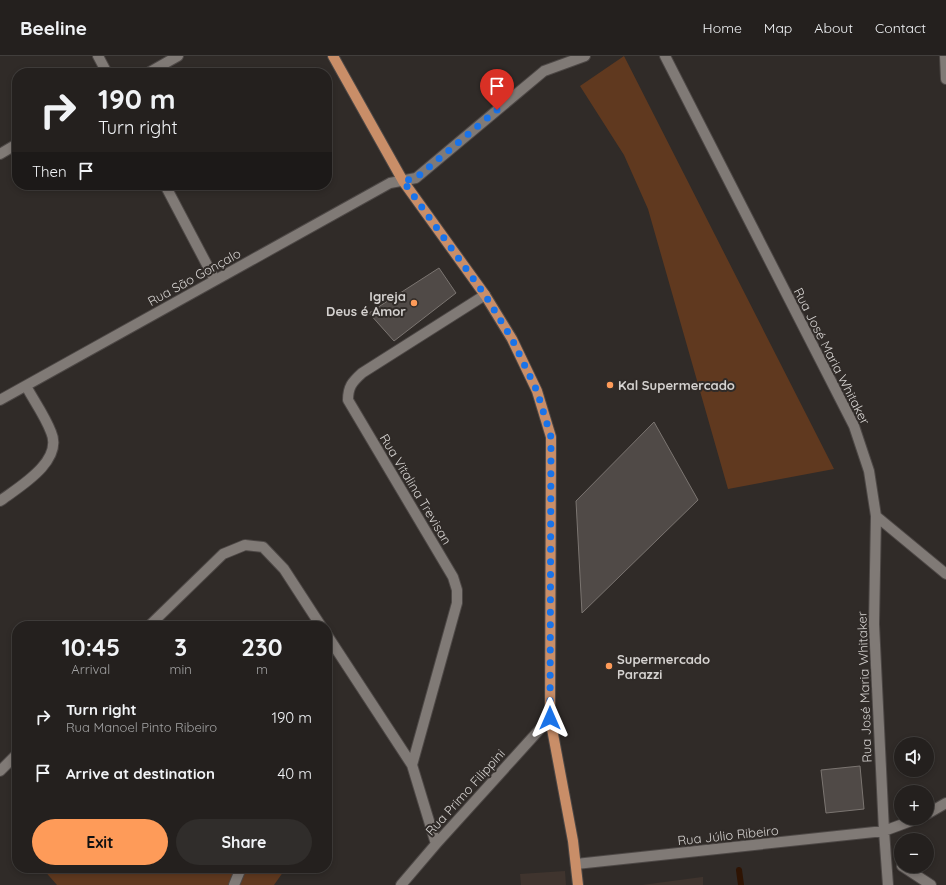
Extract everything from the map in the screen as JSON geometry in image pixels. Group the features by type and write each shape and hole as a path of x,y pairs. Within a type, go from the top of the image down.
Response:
{"main road":[{"path":"333,56 403,181 485,295 512,339 537,391 551,437 550,718 576,864 578,885"}],"street":[{"path":"98,56 104,68"},
{"path":"157,68 178,56"},
{"name":"Rua São Gonçalo","path":"0,400 390,183 416,178 544,71 585,56"},
{"name":"Rua José Maria Whitaker","path":"665,56 854,426 869,471 876,516 874,624 885,855 888,885"},
{"path":"945,56 946,80"},
{"path":"0,154 12,147"},
{"path":"168,190 214,280"},
{"name":"Rua Vitalina Trevisan","path":"412,765 457,603 457,590 453,577 348,400 348,390 352,381 362,373 485,295"},
{"path":"0,501 44,467 52,452 52,434 26,386"},
{"path":"876,516 946,573"},
{"path":"154,621 223,554 245,545 263,547 284,569 318,621"},
{"path":"332,643 412,765 436,844"},
{"name":"Rua Primo Filippini","path":"401,885 550,718"},
{"path":"0,771 12,759"},
{"path":"934,810 946,804"},
{"name":"Rua Júlio Ribeiro","path":"576,864 884,831 900,825"},
{"path":"885,855 894,861"},
{"path":"234,885 239,873"},
{"path":"913,873 932,885"}],"shaded area":[{"path":"624,56 834,469 728,489 648,209 624,155 580,86"},
{"path":"565,871 566,885 521,885 520,874"},
{"path":"46,873 282,873 274,885 57,885"},
{"path":"702,877 703,885 642,885"}],"building":[{"name":"Igreja Deus é Amor","path":"439,268 456,293 394,341 369,313"},
{"path":"654,422 698,500 582,613 576,501"},
{"path":"860,766 864,809 826,813 821,770"}],"waterway":[{"path":"739,870 741,885"}],"place":[{"name":"Igreja Deus é Amor","path":"414,303"},
{"name":"Kal Supermercado","path":"610,385"},
{"name":"Supermercado Parazzi","path":"609,666"}],"route":[{"path":"497,110 416,178 403,181 485,295 512,339 537,391 551,437 550,718"}]}
